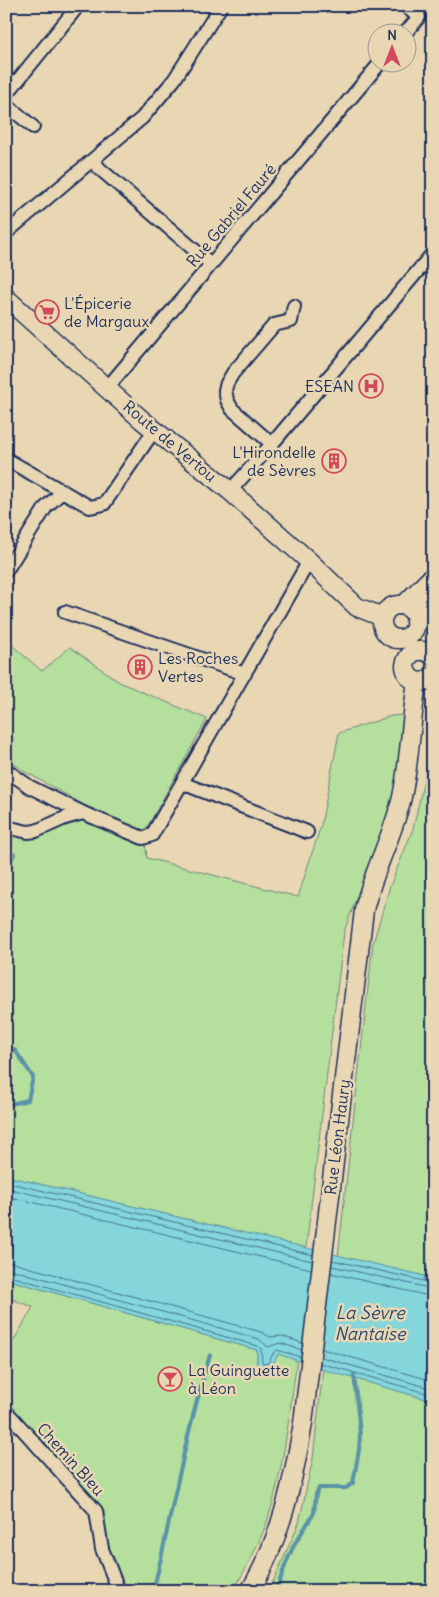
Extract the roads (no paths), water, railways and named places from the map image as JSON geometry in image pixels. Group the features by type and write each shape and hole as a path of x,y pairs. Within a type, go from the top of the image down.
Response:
{"street":[{"path":"6,95 78,6"},
{"path":"6,233 142,118 174,80 221,6"},
{"path":"409,9 419,17 415,22"},
{"name":"Rue Gabriel Fauré","path":"106,388 373,72"},
{"path":"6,104 33,127"},
{"path":"93,161 211,264"},
{"path":"230,491 433,253"},
{"name":"Route de Vertou","path":"6,298 106,388 230,491 309,561 357,607 383,617"},
{"path":"272,444 232,409 227,400 226,383 274,325 292,321 294,306"},
{"path":"6,459 90,507 104,504 155,429"},
{"path":"6,571 46,507 63,491"},
{"path":"6,770 30,786 83,813 142,838 152,835 309,561"},
{"path":"403,606 433,576"},
{"path":"430,654 415,625 412,612 398,605 389,609 383,617 383,627 392,638 397,639 408,636 415,625 424,611 433,590"},
{"path":"65,612 245,674"},
{"path":"397,639 406,661 406,673 412,680 425,679"},
{"path":"406,661 414,652 420,650 430,654"},
{"name":"Rue Léon Haury","path":"250,1591 270,1551 280,1525 294,1474 304,1423 362,925 371,883 394,823 401,798 425,679"},
{"path":"182,783 307,832"},
{"path":"6,827 28,832 36,831 65,818 83,813"},
{"name":"Chemin Bleu","path":"6,1411 96,1511 102,1549 120,1591"}],"water":[{"name":"La Sèvre Nantaise","path":"6,1176 433,1278 433,1401 328,1371 278,1354 270,1370 257,1367 257,1350 6,1279"}],"waterway":[{"path":"6,874 14,854"},
{"path":"6,1046 15,1050 33,1077 28,1100 6,1105"},
{"path":"425,1280 433,1254"},
{"path":"153,1591 187,1439 210,1355"},
{"path":"272,1591 278,1586 294,1545 314,1513 316,1494 319,1488 346,1488 353,1483 360,1434 354,1374"}],"place":[{"name":"L'Épicerie de Margaux","path":"47,312"},
{"name":"ESEAN","path":"371,386"},
{"name":"L'Hirondelle de Sèvres","path":"334,461"},
{"name":"Les Roches Vertes","path":"140,667"},
{"name":"La Guinguette à Léon","path":"170,1379"}]}
